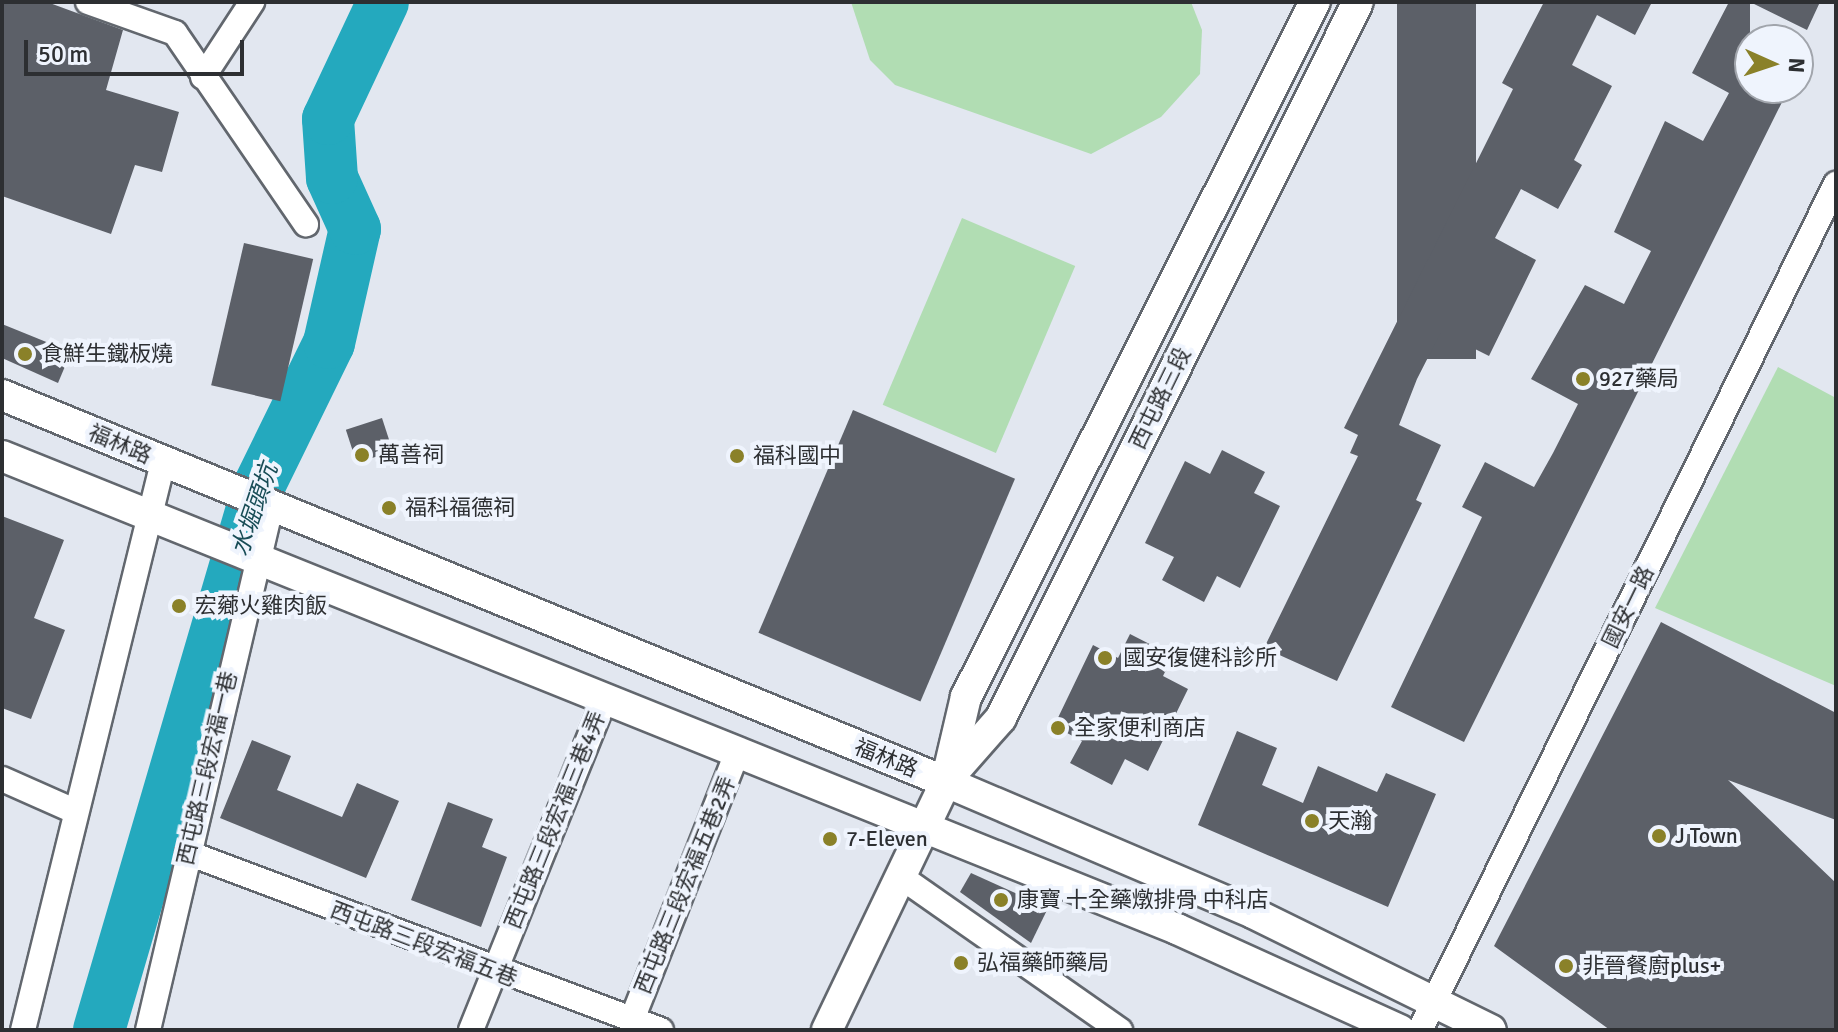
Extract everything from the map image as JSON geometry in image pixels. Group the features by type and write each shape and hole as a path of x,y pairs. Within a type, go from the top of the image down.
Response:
{"street":[{"path":"88,2 175,33 306,224"},
{"path":"203,77 252,2"},
{"name":"西屯路三段","path":"827,1030 904,879 946,782 966,697 1315,2"},
{"name":"西屯路三段","path":"946,782 1001,718 1354,3"},
{"name":"國安一路","path":"1420,1030 1836,184"},
{"name":"福林路","path":"2,395 946,782 1436,999 1491,1030"},
{"path":"2,456 150,518 257,556 604,700 1287,975 1400,1030"},
{"path":"23,1030 72,810 163,462"},
{"name":"西屯路三段宏福一巷","path":"148,1030 257,556 271,507"},
{"name":"西屯路三段宏福三巷4弄","path":"471,1030 604,700"},
{"name":"西屯路三段宏福五巷2弄","path":"633,1017 737,753"},
{"path":"2,779 72,810"},
{"name":"西屯路三段宏福五巷","path":"188,853 494,972 633,1017 661,1030"},
{"path":"904,879 1120,1030"}],"green space":[{"path":"851,2 1191,2 1202,30 1200,74 1161,117 1091,154 895,85 870,60"},
{"path":"962,218 1075,266 996,453 883,405"},
{"path":"1778,367 1836,398 1836,686 1655,608"}],"building":[{"path":"2,2 47,2 123,30 106,90 179,112 162,172 135,165 111,234 2,196"},
{"path":"1397,2 1476,2 1476,359 1397,359"},
{"path":"1544,2 1652,2 1635,35 1597,15 1572,65 1612,86 1574,160 1582,165 1558,209 1521,189 1495,238 1536,260 1489,356 1441,332 1417,379 1399,425 1441,445 1416,500 1422,503 1337,681 1264,648 1358,456 1350,453 1358,435 1344,428 1513,89 1502,83"},
{"path":"1729,2 1750,2 1750,24 1734,24 1734,104 1781,104 1464,742 1391,707 1482,517 1462,507 1485,462 1534,487 1578,404 1531,379 1585,285 1624,304 1651,251 1614,232 1665,121 1703,141 1729,93 1692,73"},
{"path":"1750,2 1820,2 1810,24 1795,24"},
{"path":"244,243 313,259 280,401 211,385"},
{"path":"2,324 71,352 58,383 2,358"},
{"path":"853,410 1015,479 920,702 758,633"},
{"path":"382,418 393,451 357,463 346,430"},
{"path":"1222,450 1265,472 1254,493 1280,506 1240,588 1217,576 1204,602 1162,580 1174,557 1145,543 1185,461 1210,474"},
{"path":"2,516 64,540 34,618 65,630 31,719 2,708"},
{"name":"J Town","path":"1661,622 1836,713 1836,820 1728,780 1836,883 1836,1030 1610,1030 1494,946"},
{"path":"1130,634 1173,656 1163,676 1188,689 1148,771 1125,759 1112,785 1070,763 1082,741 1054,726 1093,645 1118,658"},
{"name":"天瀚","path":"1237,731 1277,748 1262,785 1303,803 1318,766 1377,792 1386,773 1436,794 1388,907 1198,825"},
{"path":"252,740 291,756 277,790 342,817 357,783 399,801 366,878 220,818"},
{"path":"448,802 493,819 482,847 507,857 481,927 411,900"},
{"name":"康寶 十全藥燉排骨 中科店","path":"971,873 1048,908 1031,943 960,892"}],"waterway":[{"name":"水堀頭坑","path":"99,1030 258,488 329,343 355,229 332,178 328,119 383,2"}],"place":[{"name":"食鮮生鐵板燒","path":"25,354"},
{"name":"927藥局","path":"1583,379"},
{"name":"萬善祠","path":"362,455"},
{"name":"福科國中","path":"737,456"},
{"name":"福科福德祠","path":"389,508"},
{"name":"宏薌火雞肉飯","path":"179,606"},
{"name":"國安復健科診所","path":"1105,658"},
{"name":"全家便利商店","path":"1058,728"},
{"name":"天瀚","path":"1312,821"},
{"name":"J Town","path":"1659,836"},
{"name":"7-Eleven","path":"830,839"},
{"name":"康寶 十全藥燉排骨 中科店","path":"1001,900"},
{"name":"弘福藥師藥局","path":"961,963"},
{"name":"非晉餐廚plus+","path":"1566,966"}]}
